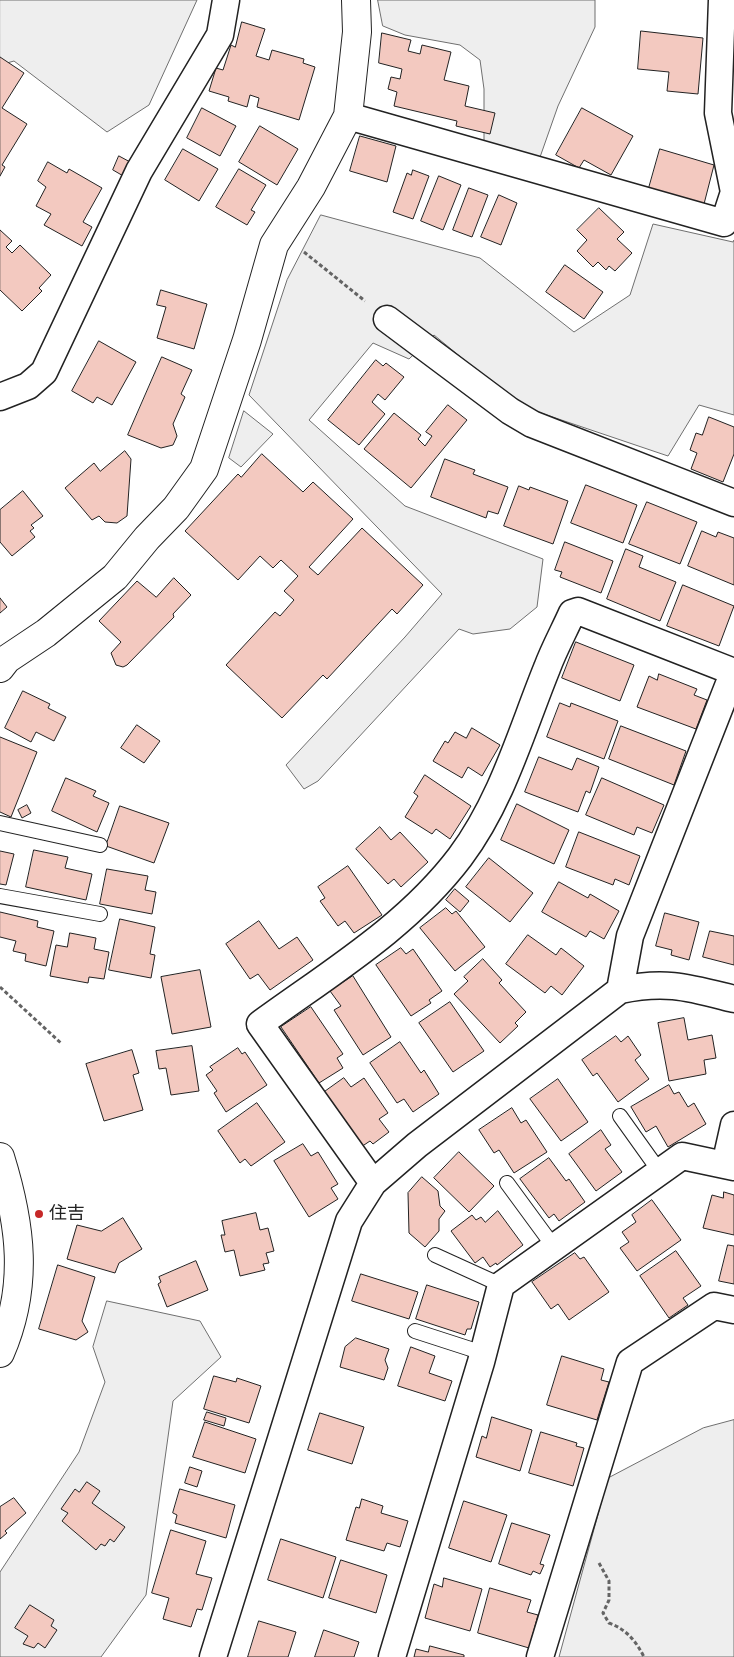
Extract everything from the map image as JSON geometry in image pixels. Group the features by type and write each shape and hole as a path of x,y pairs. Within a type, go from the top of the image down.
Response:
{"street":[{"path":"0,397 28,386 44,372 139,171 220,35 226,0"},
{"path":"0,668 7,659 46,633 115,577 147,538 176,508 204,469 247,340 274,245 312,187 348,116 358,32 356,0"},
{"path":"348,116 729,224 734,192 718,113 722,0"},
{"path":"387,319 510,411 532,424 734,503"},
{"path":"373,1183 260,1024 384,934 425,897 460,856 489,808 514,757 547,667 572,613 578,611 734,672 630,936 620,990"},
{"path":"213,1657 349,1221 373,1183 417,1144 620,990 648,984 680,986 734,999"},
{"path":"392,1657 483,1353 501,1285 682,1156 729,1166 734,1125"},
{"path":"0,1157 11,1192 18,1233 20,1269 9,1298 0,1353"},
{"path":"540,1657 630,1362 714,1306 734,1310"}],"lane":[{"path":"0,823 100,845"},
{"path":"0,896 100,914"},
{"path":"620,1116 660,1172"},
{"path":"507,1183 554,1247"},
{"path":"435,1255 501,1285"},
{"path":"414,1331 483,1353"}],"path":[{"path":"282,234 387,319"},
{"path":"0,987 62,1044"},
{"path":"582,1518 591,1527 596,1540 600,1568 609,1581 610,1600 603,1613 609,1623 620,1628 633,1638 644,1657"}],"shaded area":[{"path":"0,0 197,0 149,105 107,132 14,61 0,65"},
{"path":"378,0 595,0 595,27 558,106 539,160 484,147 484,89 480,60 460,45 405,35 383,26"},
{"path":"321,215 480,258 574,332 630,295 653,224 733,242 734,240 734,415 699,405 668,456 520,406 434,335 409,359 373,343 309,420 405,506 543,559 537,607 510,629 473,634 459,629 318,781 304,789 286,765 405,637 442,594 249,395 287,280"},
{"path":"244,411 273,434 241,467 229,458"},
{"path":"107,1301 200,1321 221,1357 173,1401 146,1595 101,1657 0,1657 0,1572 79,1452 105,1382 93,1347"},
{"path":"734,1420 734,1657 559,1657 608,1478 703,1428"}],"building":[{"path":"242,22 265,29 256,56 269,60 272,50 304,59 303,63 315,67 299,120 257,107 259,98 250,95 247,107 228,101 229,97 209,91 216,68 223,70 231,45 235,47"},
{"path":"641,31 703,38 698,94 667,91 669,72 638,69"},
{"path":"382,33 411,40 408,51 420,54 422,45 451,52 444,80 469,86 465,106 495,113 490,134 456,126 457,121 394,106 397,92 388,89 391,77 400,79 402,69 379,63"},
{"path":"0,57 24,73 2,108 27,124 2,165 5,167 0,176"},
{"path":"202,108 236,126 220,156 187,138"},
{"path":"582,108 633,136 611,175 584,160 579,168 556,155"},
{"path":"260,126 298,149 277,185 239,162"},
{"path":"360,136 396,146 387,182 350,171"},
{"path":"183,149 218,169 199,201 165,180"},
{"path":"660,149 714,165 704,204 649,188"},
{"path":"119,156 132,163 125,177 113,170"},
{"path":"48,162 67,173 69,169 102,188 83,222 92,227 82,246 44,225 51,214 36,206 46,187 38,181"},
{"path":"239,169 266,185 251,210 255,212 247,225 216,207"},
{"path":"413,170 429,176 413,219 393,212 407,173 411,175"},
{"path":"439,176 461,185 443,230 421,221"},
{"path":"469,188 488,195 472,237 453,230"},
{"path":"499,195 517,203 501,245 481,237"},
{"path":"599,208 624,232 617,239 632,253 615,271 609,266 606,270 598,262 593,267 577,251 587,240 577,230"},
{"path":"0,230 12,241 6,247 12,253 20,245 51,275 39,288 42,291 22,311 0,290"},
{"path":"565,265 603,292 584,319 546,292"},
{"path":"161,290 207,304 194,349 157,338 166,307 157,305"},
{"path":"99,341 136,362 112,405 97,397 93,403 72,391"},
{"path":"162,357 192,370 181,394 185,397 173,424 177,436 173,445 161,448 128,435"},
{"path":"376,360 383,366 386,363 404,377 385,400 378,394 372,402 385,414 359,445 328,420"},
{"path":"448,405 467,420 411,488 364,449 394,413 421,435 418,439 425,446 432,436 426,432"},
{"path":"709,417 734,427 734,454 723,482 691,469 697,453 690,450 696,433 702,435"},
{"path":"125,451 131,459 127,516 117,523 105,522 99,516 92,520 65,488 94,463 100,471"},
{"path":"262,454 303,492 313,482 353,519 309,567 318,575 362,528 423,585 397,614 392,609 327,679 323,675 282,718 226,665 275,612 280,616 294,600 284,591 298,576 281,560 273,568 260,556 238,580 185,531 238,474 241,477"},
{"path":"445,459 475,470 473,474 508,487 498,514 488,511 486,518 431,497"},
{"path":"586,485 637,505 623,543 571,523"},
{"path":"519,486 529,490 530,487 568,501 553,544 504,526"},
{"path":"23,491 43,516 31,525 34,528 30,531 35,537 12,556 0,542 0,510"},
{"path":"647,502 697,522 680,564 629,544"},
{"path":"702,531 716,537 718,532 734,538 734,585 688,566"},
{"path":"565,542 613,561 601,593 560,577 562,572 555,570"},
{"path":"626,549 643,556 639,567 676,582 660,621 607,599"},
{"path":"174,578 191,595 173,614 174,617 127,665 123,667 116,665 111,653 121,642 99,621 137,581 156,597"},
{"path":"683,585 734,606 719,646 667,626"},
{"path":"0,598 7,607 0,613"},
{"path":"576,642 634,665 620,701 562,678"},
{"path":"659,674 697,689 694,695 707,700 696,729 637,707 649,676 657,680"},
{"path":"23,691 50,704 48,708 66,717 54,741 36,732 31,742 5,728"},
{"path":"560,703 570,707 571,703 618,721 604,759 547,737"},
{"path":"137,725 160,741 144,763 121,748"},
{"path":"621,726 686,751 674,785 609,759"},
{"path":"472,728 500,745 482,776 468,767 462,778 433,761 445,741 448,743 455,732 466,738"},
{"path":"0,737 37,752 11,817 0,812"},
{"path":"539,757 572,770 577,758 599,767 590,793 586,791 578,812 525,792"},
{"path":"425,775 471,806 450,839 436,829 432,834 405,817 418,796 414,793"},
{"path":"66,778 96,791 93,796 109,803 97,832 52,811"},
{"path":"602,778 664,805 652,833 637,827 634,835 586,815"},
{"path":"517,804 569,830 554,864 501,840"},
{"path":"27,805 31,813 22,818 18,810"},
{"path":"120,806 169,823 154,863 106,846"},
{"path":"380,827 391,840 400,832 428,862 401,887 394,879 388,884 356,849"},
{"path":"579,832 640,856 629,885 615,879 613,885 566,867"},
{"path":"34,850 68,857 65,868 92,874 86,900 26,887"},
{"path":"0,851 14,854 6,885 0,884"},
{"path":"489,858 533,893 510,922 466,887"},
{"path":"348,866 382,915 354,933 345,921 338,926 320,901 325,898 318,887"},
{"path":"107,869 148,876 145,890 156,892 152,914 100,904"},
{"path":"559,882 588,898 590,894 619,911 604,939 590,931 586,937 542,912"},
{"path":"455,889 469,901 460,912 446,900"},
{"path":"446,908 452,914 456,911 485,947 455,971 420,928"},
{"path":"0,912 38,921 37,927 54,931 46,966 25,961 26,954 13,951 16,941 0,937"},
{"path":"665,913 699,922 689,960 671,955 672,950 656,946"},
{"path":"120,919 155,927 150,954 155,955 151,978 109,970"},
{"path":"259,921 279,949 297,937 313,960 270,990 258,974 250,979 226,944"},
{"path":"710,931 734,936 734,965 703,957"},
{"path":"70,933 96,938 94,949 109,952 104,979 89,977 88,983 50,976 56,945 67,947"},
{"path":"528,935 556,955 561,948 584,966 562,995 551,986 545,993 506,964"},
{"path":"401,948 406,954 413,949 442,991 429,1000 431,1003 411,1016 376,965"},
{"path":"483,959 502,980 499,983 526,1012 515,1023 518,1026 500,1043 454,994 468,981 464,977"},
{"path":"200,970 211,1027 172,1034 161,977"},
{"path":"353,976 391,1037 363,1055 334,1010 341,1006 330,991"},
{"path":"450,1002 484,1051 453,1072 419,1023"},
{"path":"311,1007 343,1054 337,1058 343,1068 319,1083 281,1027"},
{"path":"684,1018 688,1040 712,1035 716,1058 704,1060 706,1074 669,1081 658,1023"},
{"path":"616,1036 621,1042 628,1036 641,1055 635,1060 649,1079 618,1102 597,1073 593,1076 582,1060"},
{"path":"400,1042 421,1073 424,1070 439,1094 413,1112 404,1099 397,1103 370,1063"},
{"path":"192,1046 199,1091 171,1095 166,1068 159,1069 156,1051"},
{"path":"238,1048 242,1054 245,1052 267,1085 226,1112 214,1093 217,1091 206,1075 213,1070 210,1067"},
{"path":"132,1050 139,1073 133,1075 143,1110 104,1121 86,1064"},
{"path":"344,1078 351,1087 364,1078 388,1113 379,1119 389,1132 373,1144 370,1141 361,1147 323,1093"},
{"path":"558,1079 588,1122 561,1141 530,1099"},
{"path":"669,1085 674,1094 679,1092 688,1107 694,1103 706,1124 668,1147 656,1126 646,1132 631,1107"},
{"path":"257,1103 285,1142 251,1166 245,1159 240,1163 218,1131"},
{"path":"512,1108 521,1123 526,1120 547,1152 514,1173 499,1150 494,1153 479,1130"},
{"path":"601,1130 611,1145 605,1149 622,1172 596,1191 569,1154"},
{"path":"303,1144 311,1156 318,1152 338,1184 331,1188 338,1199 309,1217 274,1161"},
{"path":"459,1152 494,1186 469,1212 434,1178"},
{"path":"549,1158 566,1181 569,1179 585,1202 559,1221 554,1214 549,1218 520,1179"},
{"path":"422,1177 438,1191 440,1206 445,1211 439,1219 439,1231 425,1247 409,1233 408,1193"},
{"path":"724,1192 734,1195 734,1235 703,1228 712,1195 723,1198"},
{"path":"652,1200 681,1240 637,1271 620,1248 629,1242 622,1232 636,1222 632,1215"},
{"path":"498,1211 523,1245 497,1265 496,1263 490,1267 483,1257 475,1263 451,1231 472,1215 476,1220 481,1217 485,1222"},
{"path":"256,1213 260,1230 268,1228 274,1251 266,1253 269,1263 263,1264 265,1270 240,1276 234,1250 225,1252 221,1235 225,1235 222,1221"},
{"path":"123,1218 142,1249 119,1263 115,1273 67,1259 77,1225 101,1231"},
{"path":"728,1245 734,1246 734,1284 719,1281"},
{"path":"676,1251 701,1286 683,1298 688,1305 669,1318 640,1276"},
{"path":"575,1253 580,1259 584,1257 609,1292 569,1320 558,1304 551,1309 532,1282"},
{"path":"196,1261 208,1290 167,1307 158,1284 161,1282 159,1277"},
{"path":"58,1265 95,1277 82,1321 88,1332 76,1340 39,1329"},
{"path":"361,1274 418,1292 409,1319 352,1301"},
{"path":"427,1285 479,1302 471,1329 467,1329 465,1335 416,1319"},
{"path":"356,1338 389,1349 385,1360 388,1368 384,1380 340,1367 345,1347"},
{"path":"411,1347 435,1356 429,1373 452,1381 445,1401 398,1386"},
{"path":"562,1356 604,1369 601,1380 609,1382 597,1420 547,1405"},
{"path":"214,1376 236,1382 237,1378 261,1386 249,1423 204,1409"},
{"path":"207,1412 226,1418 224,1426 204,1420"},
{"path":"320,1413 364,1427 352,1464 308,1450"},
{"path":"492,1417 532,1430 520,1471 476,1457 482,1436 486,1438"},
{"path":"205,1422 256,1439 245,1473 193,1457"},
{"path":"541,1432 577,1443 576,1446 584,1448 573,1486 529,1473"},
{"path":"190,1467 202,1471 197,1487 185,1483"},
{"path":"87,1482 100,1491 92,1503 125,1527 114,1542 110,1539 105,1546 101,1544 96,1550 62,1521 68,1513 61,1509 75,1489 79,1492"},
{"path":"180,1489 235,1505 226,1538 175,1523 177,1515 173,1513"},
{"path":"14,1498 26,1513 5,1531 7,1533 0,1539 0,1507"},
{"path":"362,1499 383,1506 381,1513 408,1521 400,1547 387,1543 384,1551 346,1540 356,1507 359,1508"},
{"path":"464,1501 507,1515 491,1562 449,1548"},
{"path":"512,1523 550,1535 540,1564 544,1565 540,1574 533,1571 531,1575 499,1564"},
{"path":"171,1530 206,1541 196,1574 212,1578 202,1610 197,1609 191,1627 163,1619 169,1598 152,1593"},
{"path":"281,1539 336,1557 323,1598 268,1580"},
{"path":"341,1560 387,1575 376,1613 329,1598"},
{"path":"444,1578 482,1589 470,1631 425,1618 434,1584 442,1587"},
{"path":"490,1588 531,1600 527,1612 538,1615 529,1648 478,1633"},
{"path":"30,1605 54,1620 51,1626 57,1630 45,1648 38,1643 34,1648 23,1644 28,1636 15,1628"},
{"path":"259,1621 296,1632 288,1657 248,1657"},
{"path":"324,1630 359,1642 354,1657 315,1657"},
{"path":"430,1646 464,1655 464,1657 414,1657 416,1649 428,1652"}],"place":[{"name":"住吉","path":"39,1214"}]}
